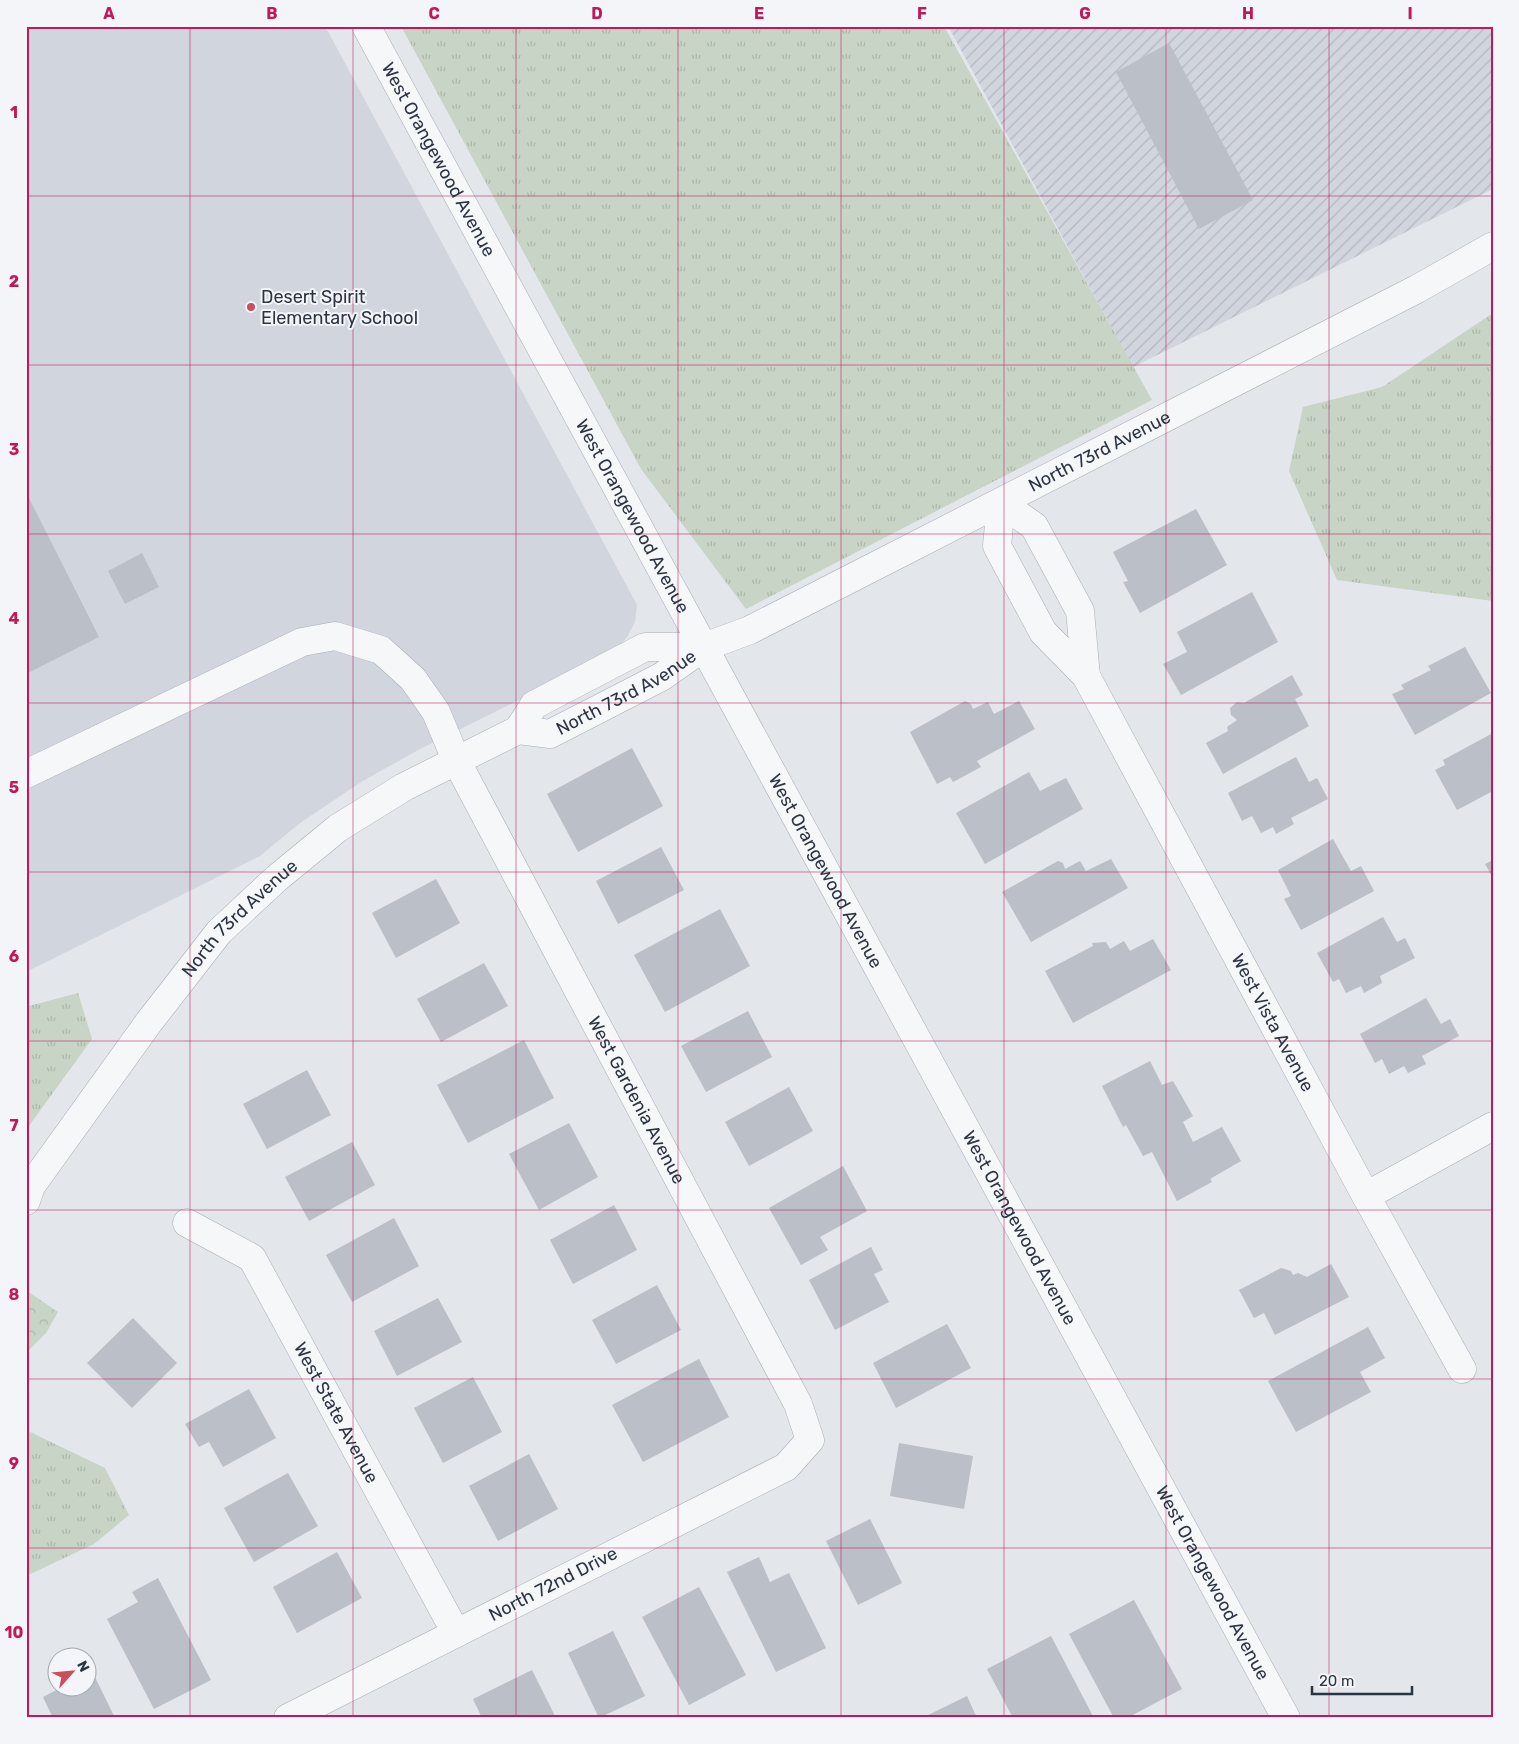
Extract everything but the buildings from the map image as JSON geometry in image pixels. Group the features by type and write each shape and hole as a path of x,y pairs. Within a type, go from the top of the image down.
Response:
{"street":[{"name":"West Orangewood Avenue","path":"366,26 1285,1718"},
{"name":"North 73rd Avenue","path":"28,1192 149,1022 219,932 277,878 338,828 404,787 518,730 550,734 650,682 704,648 750,630 1001,503 1417,289 1493,246"},
{"name":"West Vista Avenue","path":"1086,676 1080,610 1034,526 1001,503 997,546 1043,632 1086,676 1366,1196 1462,1369"},
{"name":"West Gardenia Avenue","path":"26,774 302,642 335,636 381,650 413,679 436,712 457,762 798,1404 810,1440"},
{"path":"1366,1196 1493,1126"},
{"name":"West State Avenue","path":"187,1223 252,1258 456,1633"},
{"name":"North 72nd Drive","path":"288,1718 786,1467 810,1440"}],"shaded area":[{"name":"Desert Spirit Elementary School","path":"26,26 325,26 637,605 635,622 627,637 616,650 606,657 420,749 361,782 300,823 260,856 26,972"},
{"path":"948,26 1493,26 1493,189 1133,367"}],"green space":[{"path":"401,26 944,26 1152,400 746,609 641,469"},
{"path":"1493,313 1493,601 1337,580 1289,471 1303,407 1382,387"},
{"path":"78,993 92,1039 26,1130 26,1009 29,1006"},
{"path":"30,1293 58,1312 46,1333 26,1353 26,1294"},
{"path":"26,1430 105,1468 129,1515 94,1544 26,1576"}],"place":[{"name":"Desert Spirit Elementary School","path":"251,307"}]}
